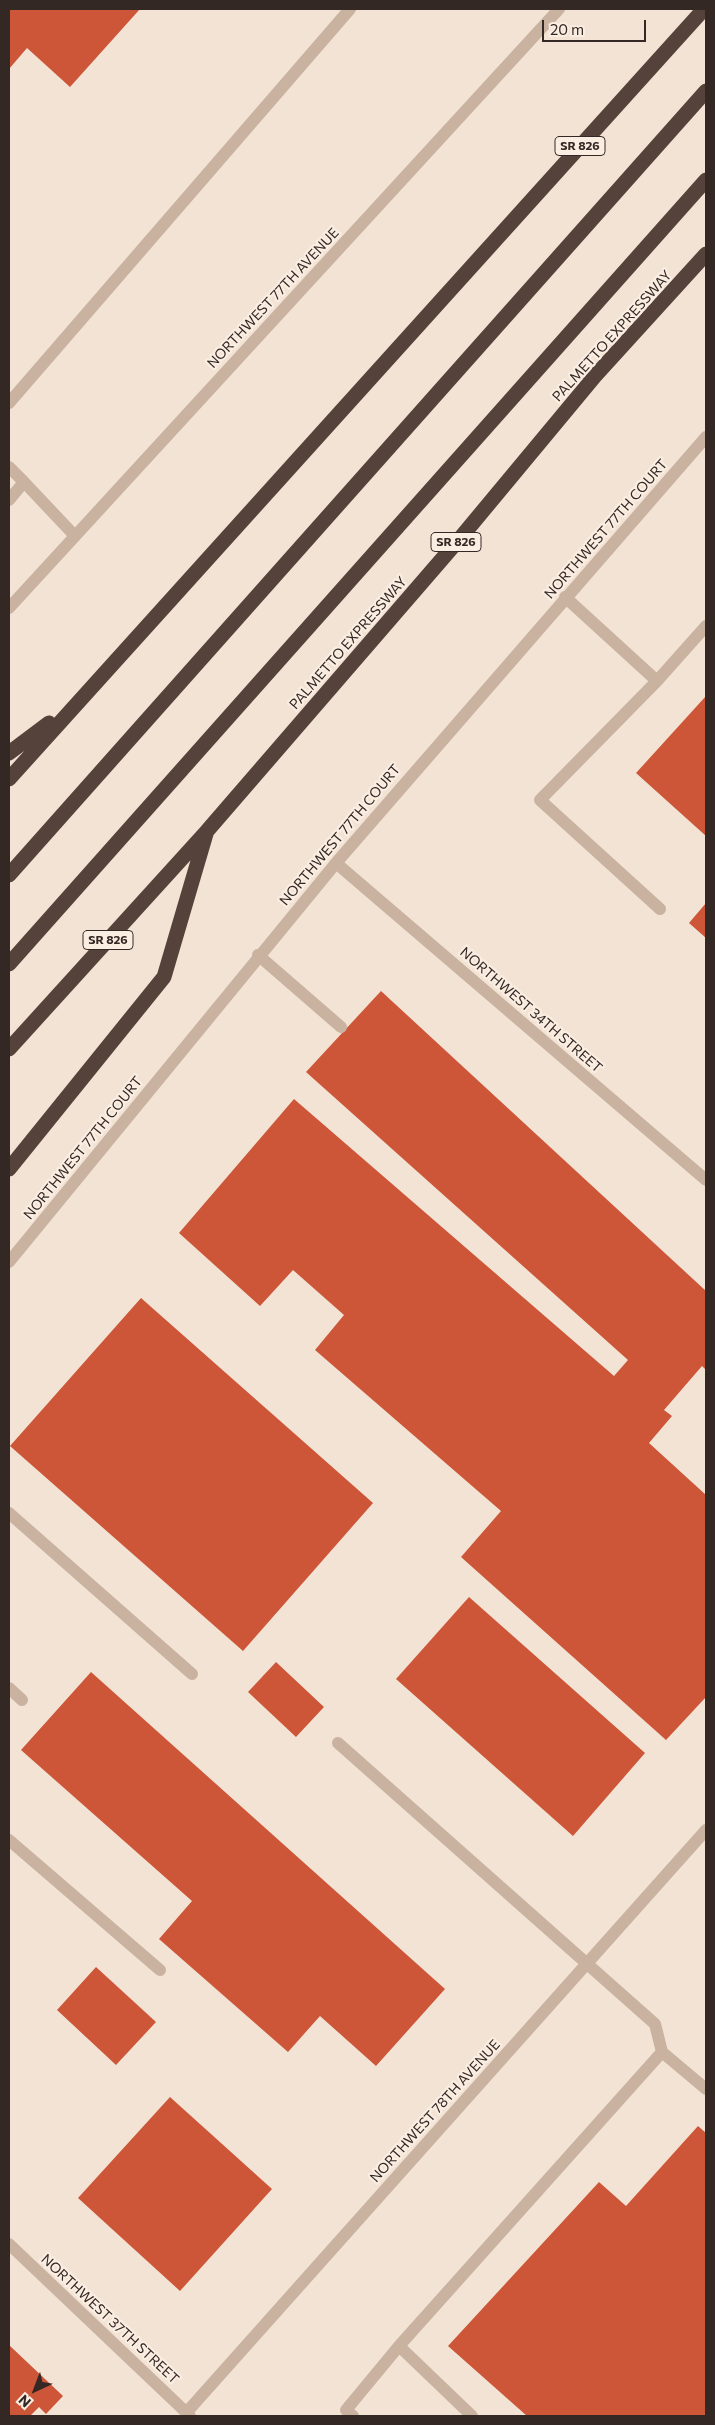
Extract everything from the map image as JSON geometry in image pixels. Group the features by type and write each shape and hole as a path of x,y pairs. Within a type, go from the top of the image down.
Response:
{"highway":[{"name":"SR 826","path":"9,779 704,9"},
{"path":"9,874 706,91"},
{"path":"9,964 706,180"},
{"name":"PALMETTO EXPRESSWAY","path":"9,1049 207,831 462,536 595,376 706,254"},
{"path":"9,753 75,704"},
{"path":"9,1168 164,977 207,831"}],"street":[{"path":"9,403 350,9"},
{"name":"NORTHWEST 77TH AVENUE","path":"9,608 559,9"},
{"name":"NORTHWEST 77TH COURT","path":"9,1262 258,955 565,597 706,437"},
{"path":"9,468 75,536"},
{"path":"9,500 24,482"},
{"path":"565,597 657,681"},
{"path":"660,909 540,800 657,681 706,626"},
{"name":"NORTHWEST 34TH STREET","path":"336,863 706,1180"},
{"path":"258,955 341,1027"},
{"path":"9,1513 192,1674"},
{"path":"9,1688 22,1700"},
{"path":"338,1743 655,2024 662,2052 706,2089"},
{"name":"NORTHWEST 78TH AVENUE","path":"188,2414 586,1963 706,1830"},
{"path":"9,1840 160,1970"},
{"path":"352,2416 346,2410 399,2346 662,2052"},
{"name":"NORTHWEST 37TH STREET","path":"9,2244 188,2414"},
{"path":"399,2346 472,2416"}],"building":[{"path":"9,9 140,9 70,87 27,48 9,69"},
{"path":"706,696 706,836 636,773"},
{"path":"706,903 706,938 689,923"},
{"path":"381,991 706,1291 706,1370 702,1366 664,1410 672,1416 649,1443 706,1495 706,1697 666,1740 461,1557 501,1511 315,1350 344,1315 293,1270 260,1306 179,1233 294,1099 614,1376 628,1360 306,1072"},
{"path":"141,1298 373,1503 243,1651 10,1446"},
{"path":"469,1597 645,1753 573,1836 396,1679"},
{"path":"276,1662 324,1707 296,1737 248,1692"},
{"path":"91,1672 445,1989 376,2066 320,2016 288,2052 159,1939 192,1901 21,1750"},
{"path":"96,1967 156,2022 116,2065 57,2010"},
{"path":"170,2097 272,2189 180,2291 78,2198"},
{"path":"698,2126 706,2133 706,2416 527,2416 448,2346 599,2182 626,2206"},
{"path":"9,2345 63,2396 46,2414 39,2407 30,2416 9,2416"}]}
